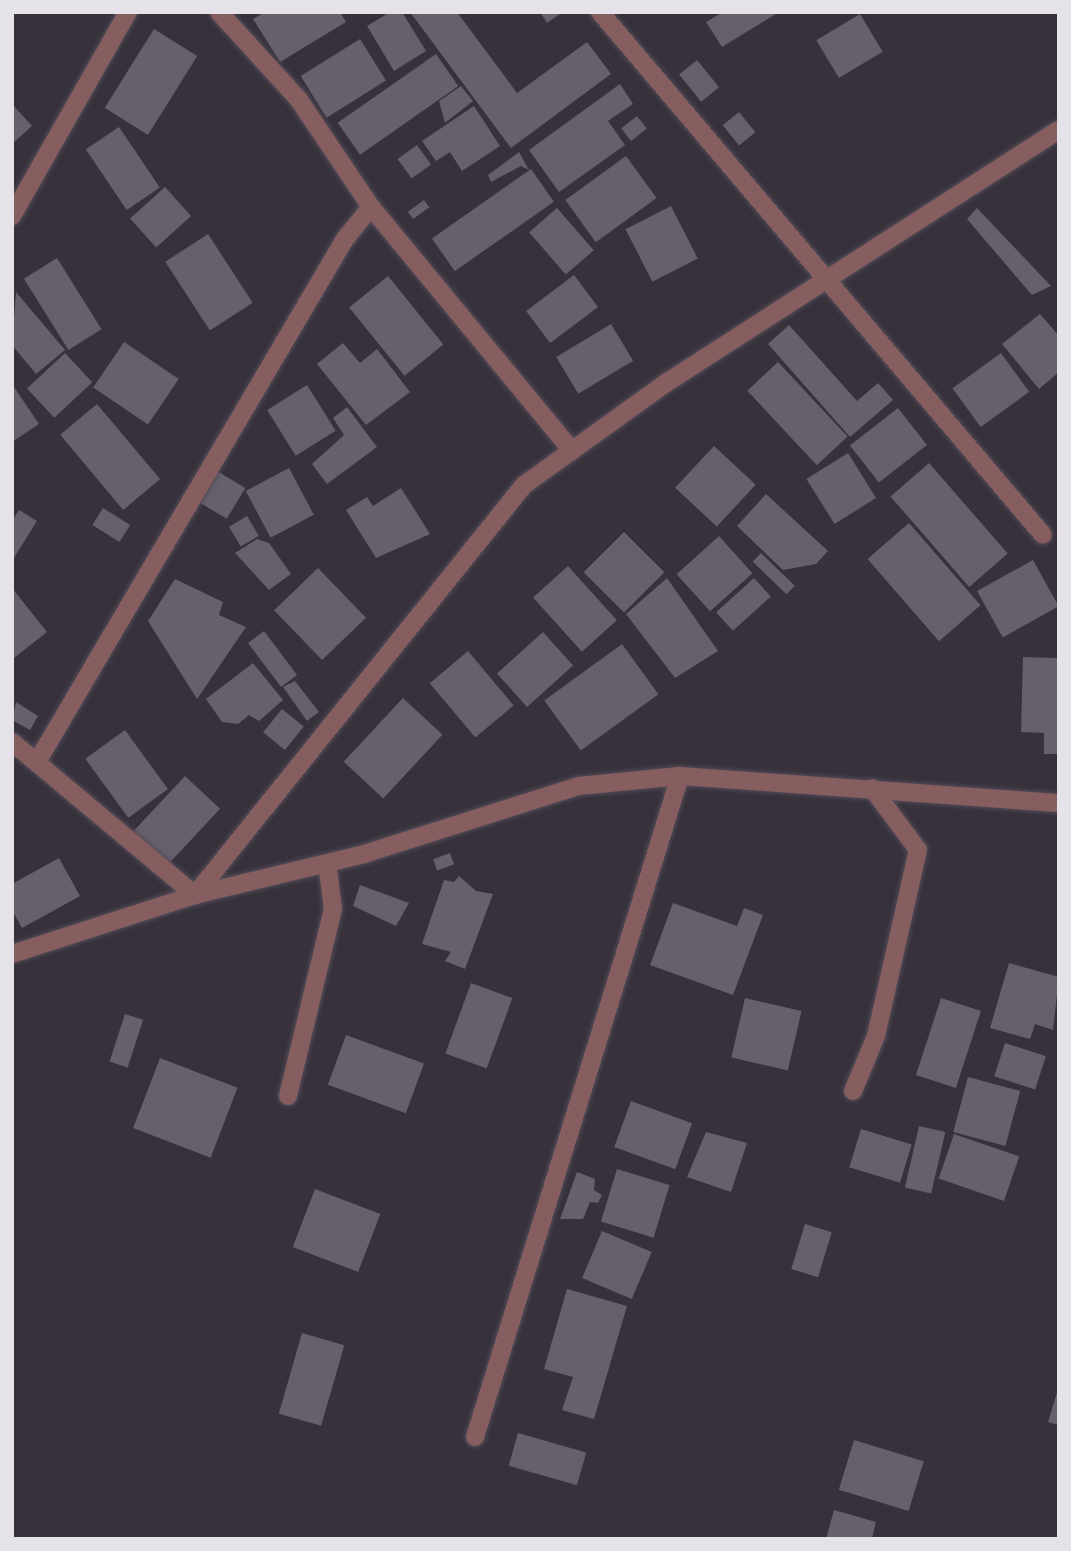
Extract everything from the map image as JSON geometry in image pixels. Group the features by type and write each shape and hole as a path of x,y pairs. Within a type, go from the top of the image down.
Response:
{"street":[{"path":"12,216 128,12"},
{"path":"219,12 299,100 371,207 572,451"},
{"path":"600,12 823,282 1043,535"},
{"path":"195,895 524,485 823,282 1059,130"},
{"path":"37,762 345,239 371,207"},
{"path":"12,742 195,895"},
{"path":"12,954 195,895 327,863 579,786 680,776 1059,803"},
{"path":"475,1437 680,776"},
{"path":"853,1091 876,1036 918,850 872,788"},
{"path":"288,1096 333,909 327,863"}],"building":[{"path":"265,12 340,12 346,22 280,62 253,19"},
{"path":"390,12 402,12 426,51 394,71 367,26"},
{"path":"410,12 457,12 517,93 587,42 611,74 511,148"},
{"path":"540,12 563,12 547,23"},
{"path":"723,12 779,12 722,47 706,22"},
{"path":"860,14 883,52 839,78 816,40"},
{"path":"154,29 197,56 148,135 105,108"},
{"path":"360,39 386,81 327,118 301,76"},
{"path":"436,54 458,86 360,155 338,123"},
{"path":"697,60 719,87 701,102 679,74"},
{"path":"620,84 633,104 608,121 625,145 559,192 529,150"},
{"path":"461,86 473,101 445,123 439,101"},
{"path":"12,104 32,126 12,144"},
{"path":"474,106 500,146 462,171 450,152 436,161 422,141"},
{"path":"739,112 755,132 739,145 723,125"},
{"path":"637,116 647,129 631,141 621,128"},
{"path":"119,127 160,188 127,210 86,149"},
{"path":"417,145 431,164 412,179 398,159"},
{"path":"519,152 529,170 521,166 491,182 488,175"},
{"path":"626,156 657,198 596,242 565,200"},
{"path":"531,169 554,202 455,271 432,238"},
{"path":"165,187 191,216 156,247 130,218"},
{"path":"424,200 429,207 413,219 408,212"},
{"path":"671,206 698,259 652,282 626,229"},
{"path":"557,208 594,250 566,275 529,232"},
{"path":"977,208 1051,286 1032,295 967,219"},
{"path":"208,234 253,303 210,331 165,262"},
{"path":"57,258 102,329 68,350 24,279"},
{"path":"574,275 598,307 550,343 526,311"},
{"path":"388,276 443,344 405,376 349,307"},
{"path":"16,292 65,350 36,374 12,345"},
{"path":"1040,314 1059,336 1059,372 1039,389 1002,344"},
{"path":"611,324 633,361 578,394 556,357"},
{"path":"789,325 857,401 878,383 893,400 850,437 768,344"},
{"path":"124,342 179,379 148,425 93,388"},
{"path":"343,343 360,363 377,349 410,392 366,425 317,364"},
{"path":"65,353 92,382 54,418 27,388"},
{"path":"1001,353 1029,392 981,427 952,388"},
{"path":"778,362 848,437 817,465 747,391"},
{"path":"12,384 39,424 12,442"},
{"path":"307,385 336,431 296,456 267,410"},
{"path":"97,404 160,479 123,510 60,435"},
{"path":"347,407 377,447 327,484 312,464 344,435 333,418"},
{"path":"898,408 927,445 879,483 850,446"},
{"path":"714,446 756,485 717,527 675,488"},
{"path":"848,453 876,498 835,524 806,479"},
{"path":"929,463 1008,554 969,587 891,496"},
{"path":"289,468 314,515 271,538 246,491"},
{"path":"217,471 245,488 227,519 198,502"},
{"path":"401,488 430,534 376,558 346,510 367,497 373,506"},
{"path":"766,494 828,551 816,564 783,570 737,526"},
{"path":"103,508 130,525 120,542 92,525"},
{"path":"19,510 37,521 12,561 12,521"},
{"path":"247,516 259,536 241,547 229,527"},
{"path":"909,523 981,605 939,641 867,559"},
{"path":"624,532 664,572 624,613 584,572"},
{"path":"719,536 752,573 710,611 677,574"},
{"path":"257,539 269,543 291,574 269,590 235,553"},
{"path":"761,553 795,586 786,594 753,562"},
{"path":"1033,560 1059,606 1003,637 977,591"},
{"path":"568,566 617,620 582,652 533,597"},
{"path":"318,568 366,618 322,660 274,610"},
{"path":"667,578 718,651 675,678 626,614"},
{"path":"754,578 771,597 733,631 716,612"},
{"path":"175,579 223,602 219,615 246,627 197,699 148,621"},
{"path":"12,588 47,632 14,658 12,656"},
{"path":"264,631 297,675 281,687 248,643"},
{"path":"543,632 573,665 527,707 497,673"},
{"path":"622,644 658,694 581,751 544,700"},
{"path":"468,651 514,705 475,738 430,683"},
{"path":"1023,657 1059,658 1059,754 1044,754 1044,733 1021,732"},
{"path":"253,663 283,700 259,721 249,715 238,724 222,722 206,699"},
{"path":"295,681 319,712 307,721 283,687"},
{"path":"403,698 442,735 383,798 344,762"},
{"path":"16,702 38,716 30,730 12,720"},
{"path":"282,709 304,727 285,750 263,732"},
{"path":"125,730 168,789 128,818 85,759"},
{"path":"185,776 220,809 168,864 133,832"},
{"path":"450,853 454,864 437,870 433,859"},
{"path":"59,858 80,896 22,928 12,910 12,884"},
{"path":"459,876 476,891 493,894 465,969 445,961 451,952 422,944 444,880 454,882"},
{"path":"360,885 409,903 396,926 353,906"},
{"path":"673,903 737,926 744,908 763,915 733,995 650,965"},
{"path":"1009,963 1059,977 1053,1030 1035,1024 1030,1039 990,1028"},
{"path":"471,983 512,998 487,1069 445,1053"},
{"path":"745,998 802,1011 788,1070 731,1057"},
{"path":"941,998 981,1011 956,1088 916,1075"},
{"path":"125,1014 143,1020 128,1067 110,1062"},
{"path":"346,1035 424,1063 406,1113 328,1085"},
{"path":"1005,1043 1046,1056 1035,1090 994,1076"},
{"path":"160,1058 237,1088 211,1158 133,1128"},
{"path":"968,1077 1020,1091 1005,1146 953,1132"},
{"path":"631,1101 692,1123 675,1169 614,1147"},
{"path":"919,1126 945,1132 931,1193 905,1187"},
{"path":"861,1129 912,1144 900,1183 849,1167"},
{"path":"706,1132 747,1143 731,1192 687,1177"},
{"path":"954,1134 1019,1156 1004,1201 939,1178"},
{"path":"617,1169 670,1185 654,1238 601,1222"},
{"path":"577,1172 595,1179 594,1190 602,1195 598,1203 590,1202 583,1219 560,1219"},
{"path":"315,1189 380,1214 358,1272 293,1247"},
{"path":"805,1224 832,1232 818,1277 791,1269"},
{"path":"602,1231 652,1252 632,1299 582,1278"},
{"path":"567,1289 627,1306 594,1419 562,1410 573,1377 544,1369"},
{"path":"302,1333 344,1345 321,1426 279,1414"},
{"path":"1059,1386 1059,1425 1048,1422"},
{"path":"518,1433 586,1453 577,1485 509,1466"},
{"path":"854,1440 924,1461 909,1511 839,1490"},
{"path":"834,1510 876,1522 872,1539 826,1539"}]}
